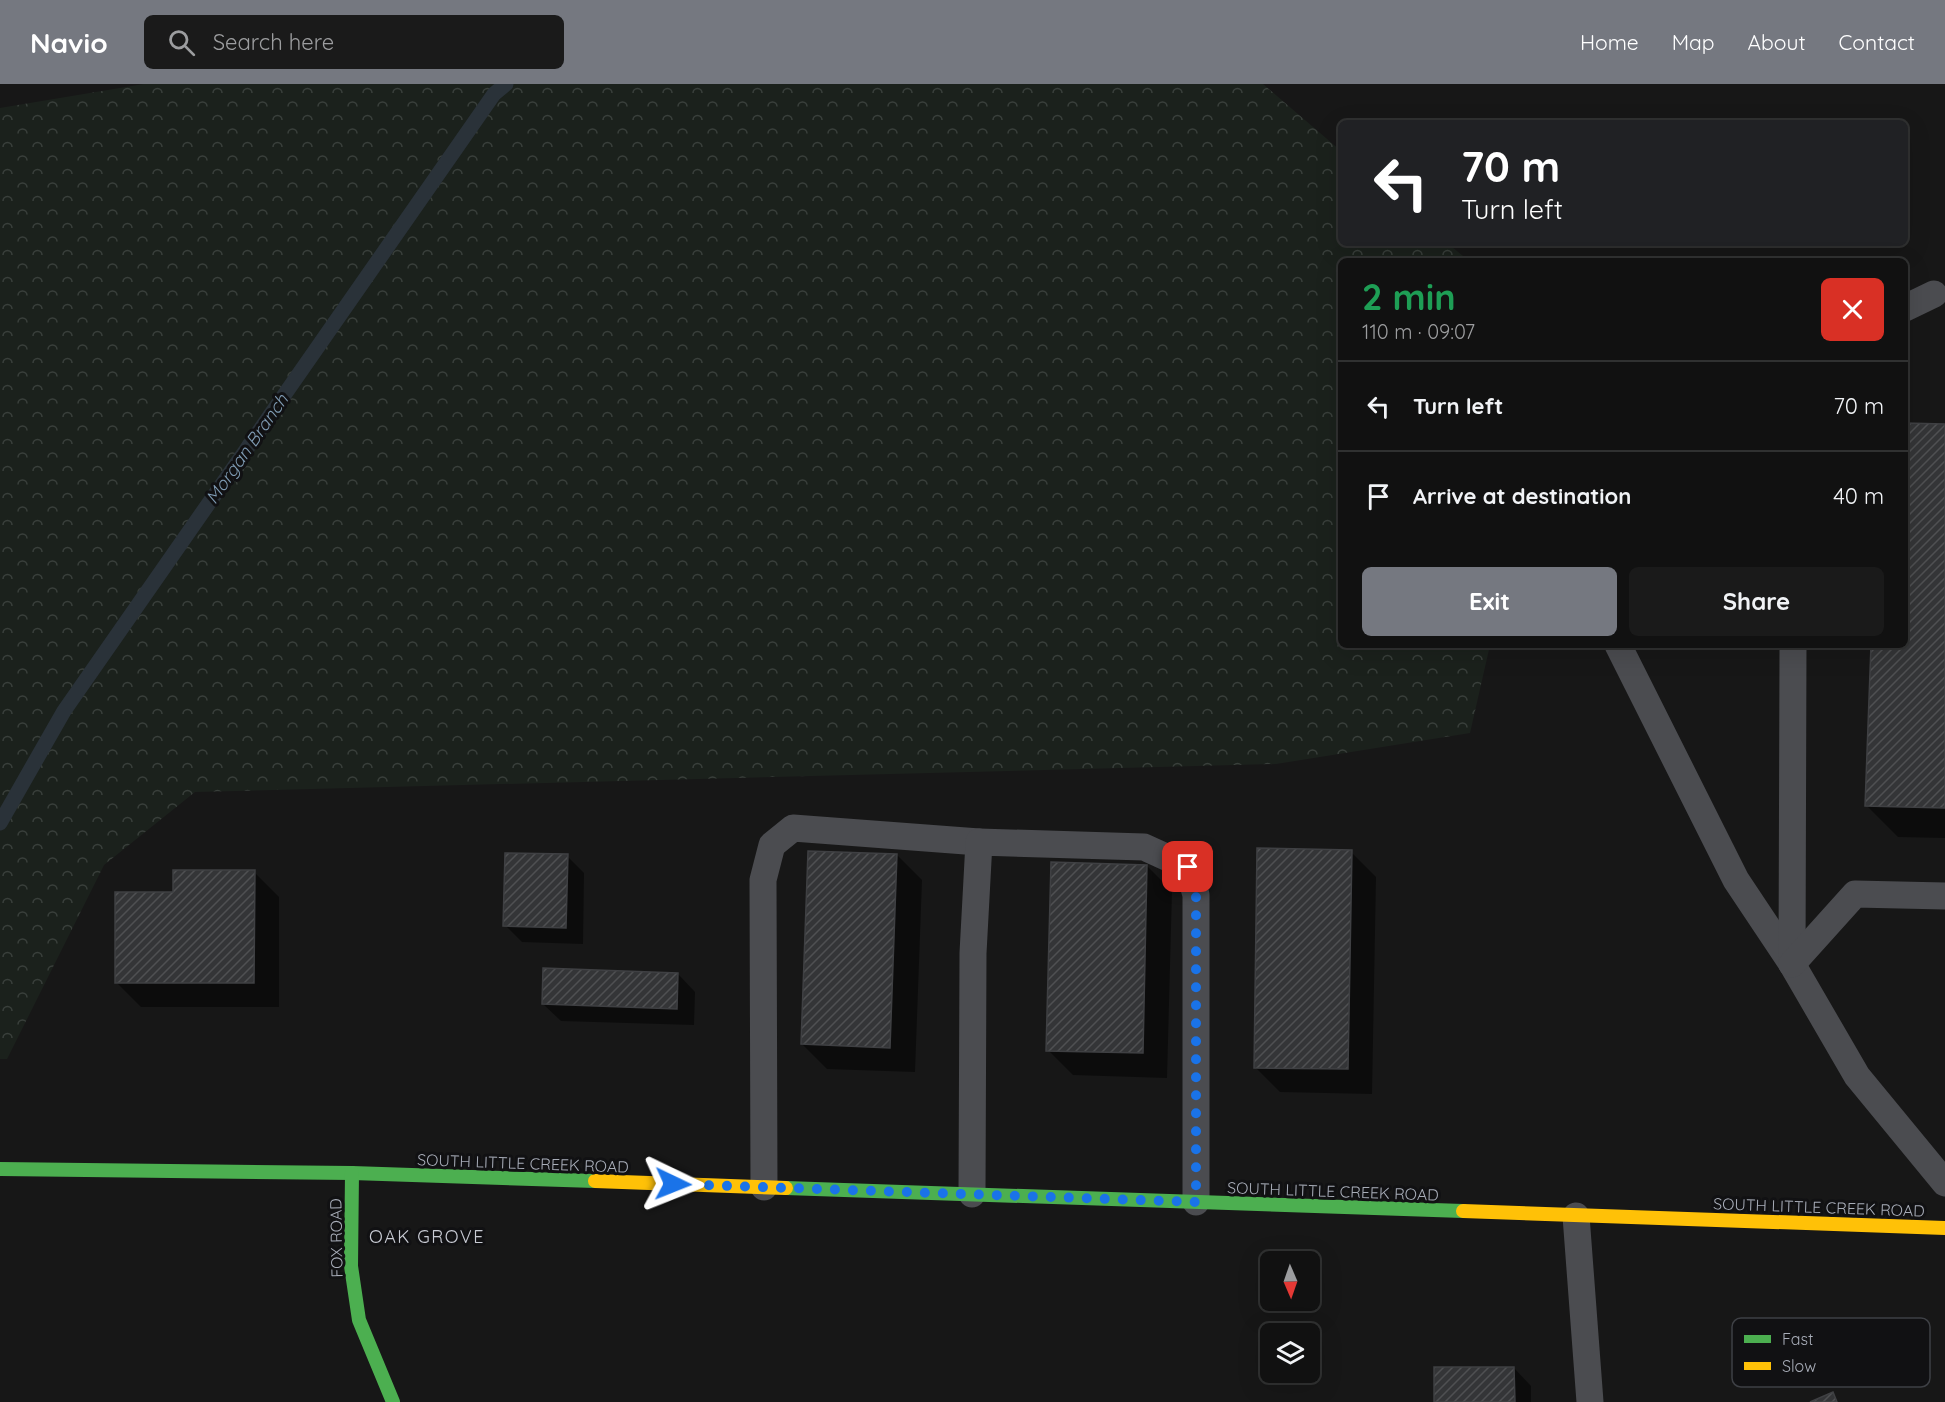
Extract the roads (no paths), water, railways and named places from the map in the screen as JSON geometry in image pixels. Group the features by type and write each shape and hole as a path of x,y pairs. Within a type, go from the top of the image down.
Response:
{"street":[{"name":"SOUTH LITTLE CREEK ROAD","path":"0,1169 352,1173 1945,1228"},
{"name":"FOX ROAD","path":"352,1173 351,1266 360,1320 393,1402"}],"lane":[{"path":"1908,307 1934,294"},
{"path":"1620,648 1736,880 1792,964 1857,1076 1945,1183"},
{"path":"1792,964 1793,648"},
{"path":"764,1187 763,880 772,845 793,828 978,842 1144,847 1188,867 1196,895 1196,1202"},
{"path":"972,1194 973,952 978,842"},
{"path":"1792,964 1855,894 1945,896"},
{"path":"1576,1216 1590,1402"}],"waterway":[{"name":"Morgan Branch","path":"0,823 64,711 494,94 506,84"}],"district":[{"name":"OAK GROVE","path":"427,1237"}]}
